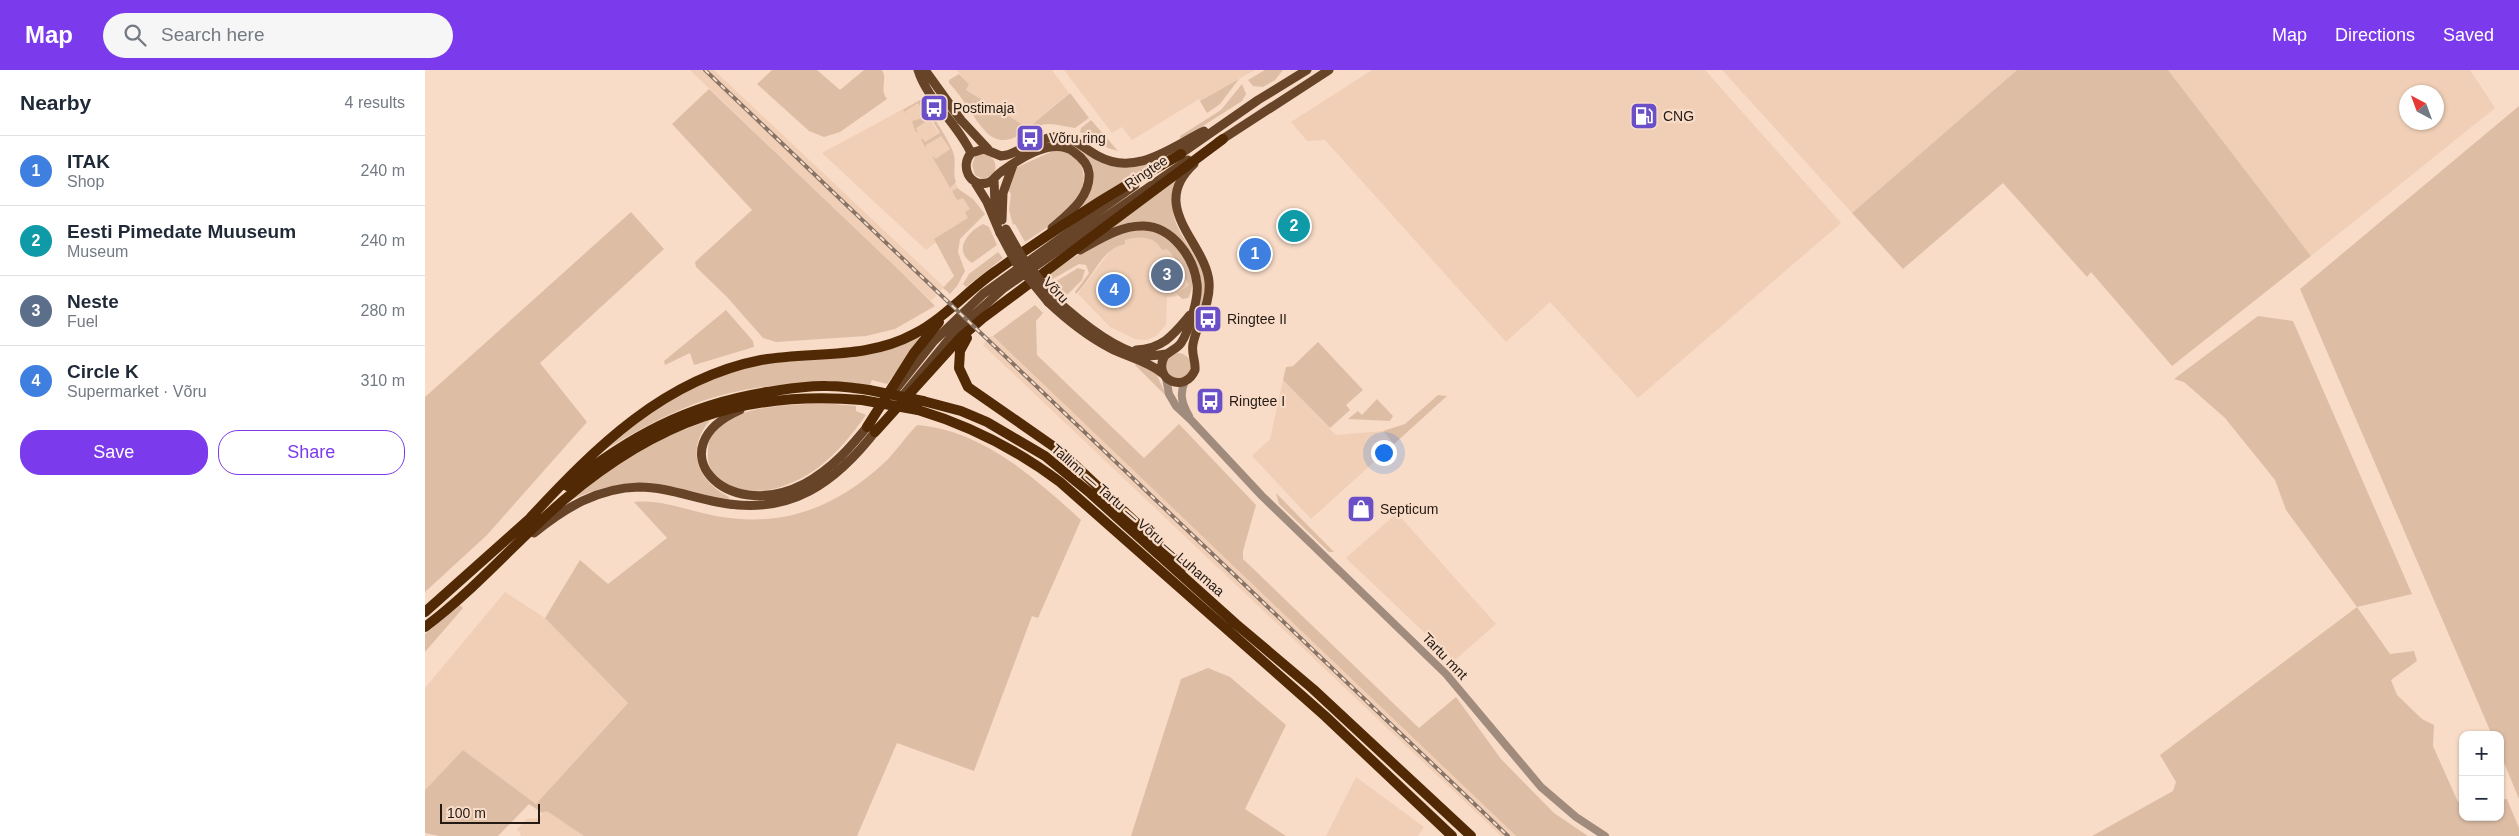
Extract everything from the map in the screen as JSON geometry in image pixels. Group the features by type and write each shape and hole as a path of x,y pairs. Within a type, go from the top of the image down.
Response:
{"highway":[{"path":"531,517 579,465 617,432 647,408 679,389 703,378 761,360 852,353 883,347 915,334 1050,268 1223,139"},
{"path":"871,430 960,338 981,301 1029,248 1090,206 1181,154"},
{"path":"871,430 914,353 943,318 981,301"},
{"path":"981,301 960,351 960,372 968,387 1060,450 1232,614 1236,624"},
{"name":"Tallinn — Tartu — Võru — Luhamaa","path":"428,609 564,488 613,450 646,431 684,414 738,397 786,389 827,386 869,390 923,401 961,411 987,422 1045,456 1090,493 1236,624 1313,689 1471,836"},
{"name":"Tallinn — Tartu — Võru — Luhamaa","path":"425,627 501,561 564,500 596,474 649,440 703,416 734,407 773,400 820,397 862,400 918,410 982,433 1034,462 1060,482 1325,716 1453,836"}],"main road":[{"path":"918,70 924,83 965,140 971,153"},
{"path":"925,70 957,116 992,152 1000,163 996,176"},
{"name":"Ringtee","path":"981,301 1057,240 1232,117 1307,70"},
{"name":"Ringtee","path":"981,301 1107,214 1329,70"},
{"path":"1029,248 1067,215 1082,199 1088,184 1088,170 1077,153 1070,149 1054,146 1013,164 984,184 973,181 968,176 965,166 971,153 981,149 1007,155 1043,140 1061,136 1078,143 1107,160 1123,163 1134,162 1157,156 1232,117"},
{"path":"1050,268 1103,237 1122,229 1143,226 1160,229 1178,243 1192,265 1197,293 1186,333 1175,349 1166,354 1161,363 1164,376 1175,383 1185,382 1195,370 1193,357 1195,336 1208,299 1209,283 1205,265 1179,217 1178,192 1189,169 1223,139"},
{"path":"1003,227 1003,193 1013,164"},
{"name":"Võru","path":"996,176 995,204 1003,227"},
{"name":"Võru","path":"973,181 1063,316 1094,338 1126,356 1153,365 1164,376"},
{"name":"Võru","path":"1051,299 1088,326 1129,350 1143,355 1166,354"},
{"path":"1129,350 1147,349 1163,343 1191,313"},
{"path":"1175,349 1185,350 1193,357"},
{"path":"773,400 730,415 717,422 705,439 702,448 706,468 719,485 732,492 758,496 791,490 804,484 834,464 871,430"},
{"path":"501,561 552,518 575,503 616,489 640,487 664,489 730,505 768,504 791,499 809,492 837,474 871,430"}],"street":[{"path":"1164,376 1171,399 1191,420"},
{"path":"1185,382 1181,398 1191,420"},
{"name":"Tartu mnt","path":"1191,420 1262,496 1446,674 1541,787 1576,817 1605,836"}],"shaded area":[{"path":"690,70 714,70 944,287 931,301"},
{"path":"772,70 817,70 840,90 864,70 882,70 884,74 884,92 887,99 840,132 824,137 809,131 757,84"},
{"path":"956,70 1052,70 1069,93 1028,128 966,90 969,84"},
{"path":"1064,70 1255,70 1200,101 1199,99 1132,140 1122,127 1112,133"},
{"path":"1265,70 1283,70 1275,80 1263,87 1253,86 1248,80"},
{"path":"1372,70 1705,70 1841,223 1638,398 1550,302 1506,342 1325,140 1307,141 1291,122"},
{"path":"1722,70 2017,70 1852,213"},
{"path":"2017,70 2168,70 2311,256 2172,366 2091,272 2087,277 2003,183 1903,269 1852,213"},
{"path":"2168,70 2470,70 2495,108 2311,256"},
{"path":"959,74 969,84 966,90 1028,128 1070,93 1089,118 1075,128 1045,124 1014,138 1000,140 986,132 949,83 949,80"},
{"path":"1239,79 1220,104 1207,113 1200,101"},
{"path":"1242,84 1246,94 1242,101 1181,140 1180,136 1221,110"},
{"path":"709,89 935,306 895,329 866,336 776,342 763,338 727,297 696,267 695,262 752,210 672,124"},
{"path":"920,100 938,124 953,152 956,182 950,188 932,156 936,159 950,149 941,136 926,145 926,148 921,140 922,138 925,142 940,133 931,118 916,128 918,132 915,131 912,121 927,117 918,103 905,111 908,115 903,110"},
{"path":"918,101 950,150 950,175 975,214 926,250 822,153"},
{"path":"2519,106 2519,799 2504,763 2504,731 2490,731 2300,289"},
{"path":"1091,120 1118,151 1108,148 1080,132 1081,128"},
{"path":"1054,141 1073,144 1097,159 1156,160 1156,163 1078,209 1092,178 1066,144 1017,158 1015,156 1043,143"},
{"path":"1055,150 1072,155 1078,160 1082,168 1084,180 1081,191 1075,202 1066,212 1025,242 1015,224 1013,225 1009,210 1011,194 1007,189 1013,169"},
{"path":"985,153 993,159 996,167 994,174 983,179 975,175 972,165 976,154"},
{"path":"1181,171 1173,202 1174,216 1182,236 1199,264 1205,284 1203,303 1192,333 1189,331 1201,286 1196,266 1189,256 1166,229 1111,230 1109,227"},
{"path":"957,188 973,199 985,214 960,239 958,252 965,271 950,294 943,288 954,276 934,239 968,218 965,212 970,209 963,198 957,200 952,191"},
{"path":"631,212 664,249 540,363 587,422 487,535 425,592 425,397"},
{"path":"983,224 989,227 997,245 972,263 966,258 963,247 968,236"},
{"path":"1144,229 1160,233 1175,244 1181,252 1190,271 1192,281 1188,298 1182,299 1176,292 1179,293 1189,285 1175,258 1167,249 1162,250 1151,239 1146,238 1125,240 1125,244 1110,251 1076,294 1075,292 1089,273 1086,265 1079,264 1051,280 1047,274 1082,252 1106,240 1131,231"},
{"path":"1135,234 1151,236 1176,255 1190,286 1179,296 1167,297 1166,325 1156,336 1146,340 1135,339 1110,327 1078,294 1114,246"},
{"path":"998,252 1003,258 966,287 963,284 969,274"},
{"path":"1078,268 1085,270 1082,280 1068,294 1061,294 1059,292 1061,290 1055,282"},
{"path":"1035,305 1043,313 1036,321 1037,355 1144,458 1179,424 1256,505 1243,551 1243,559 1419,728 1456,697 1501,759 1554,813 1588,836 1516,836 993,336"},
{"path":"726,310 753,341 754,347 694,365 690,353 665,365 664,361"},
{"path":"2258,316 2293,321 2412,594 2357,607 2286,510 2275,480 2225,418 2184,382 2174,379"},
{"path":"925,332 887,384 872,380 870,385 823,383 774,385 727,394 704,400 671,414 640,429 601,452 648,412 712,378 748,366 792,360 866,355 891,348"},
{"path":"993,336 1516,836 1501,836 983,345 988,337"},
{"path":"1318,342 1363,390 1346,405 1350,410 1330,428 1283,380 1286,367 1293,366"},
{"path":"1178,353 1187,357 1191,366 1187,375 1178,379 1169,375 1165,366 1169,357"},
{"path":"1135,365 1155,371 1167,397"},
{"path":"1283,380 1336,435 1383,431 1394,444 1311,519 1252,456 1270,439"},
{"path":"1438,395 1447,396 1394,444 1383,431 1405,424"},
{"path":"1377,399 1393,416 1390,421 1348,419 1358,411 1362,415"},
{"path":"823,403 856,406 856,411 866,415 837,451 815,470 788,484 763,491 751,491 730,486 720,481 713,473 709,464 709,442 715,430 727,420 767,408"},
{"path":"711,419 698,441 698,463 702,473 709,482 729,497 728,501 668,486 649,484 613,486 593,491 571,500 601,475 661,439"},
{"path":"917,425 941,429 964,436 985,446 1026,473 1081,520 1038,618 1032,616 974,771 897,743 857,836 584,836 547,811 542,813 529,804 498,836 439,836 425,833 425,790 463,750 536,804 628,703 545,618 580,560 608,584 667,538 634,502 655,502 716,516 740,519 764,519 807,511 847,492 865,479 888,459"},
{"path":"1276,493 1334,552 1329,552 1279,504"},
{"path":"1397,513 1496,624 1454,661 1346,558"},
{"path":"505,592 545,618 628,703 536,804 463,750 425,790 425,688"},
{"path":"460,605 463,608 425,652 425,634"},
{"path":"2357,607 2390,654 2414,651 2417,661 2391,680 2397,695 2422,719 2434,725 2433,746 2459,802 2459,821 2504,821 2504,799 2507,799 2519,828 2519,836 2092,836 2173,791 2176,782 2160,755"},
{"path":"1208,668 1230,677 1286,725 1245,809 1286,836 1131,836 1181,679"},
{"path":"1356,777 1424,827 1418,836 1326,836"},
{"path":"547,810 584,836 521,836 519,831 516,830 527,819 538,818"}],"railway":[{"path":"705,70 1508,836"}],"place":[{"name":"Postimaja","path":"934,108"},
{"name":"CNG","path":"1644,116"},
{"name":"Võru ring","path":"1030,138"},
{"name":"Eesti Pimedate Muuseum","path":"1294,226"},
{"name":"ITAK","path":"1255,254"},
{"name":"Neste","path":"1167,275"},
{"name":"Circle K","path":"1114,290"},
{"name":"Ringtee II","path":"1208,319"},
{"name":"Ringtee I","path":"1210,401"},
{"name":"Septicum","path":"1361,509"}]}
